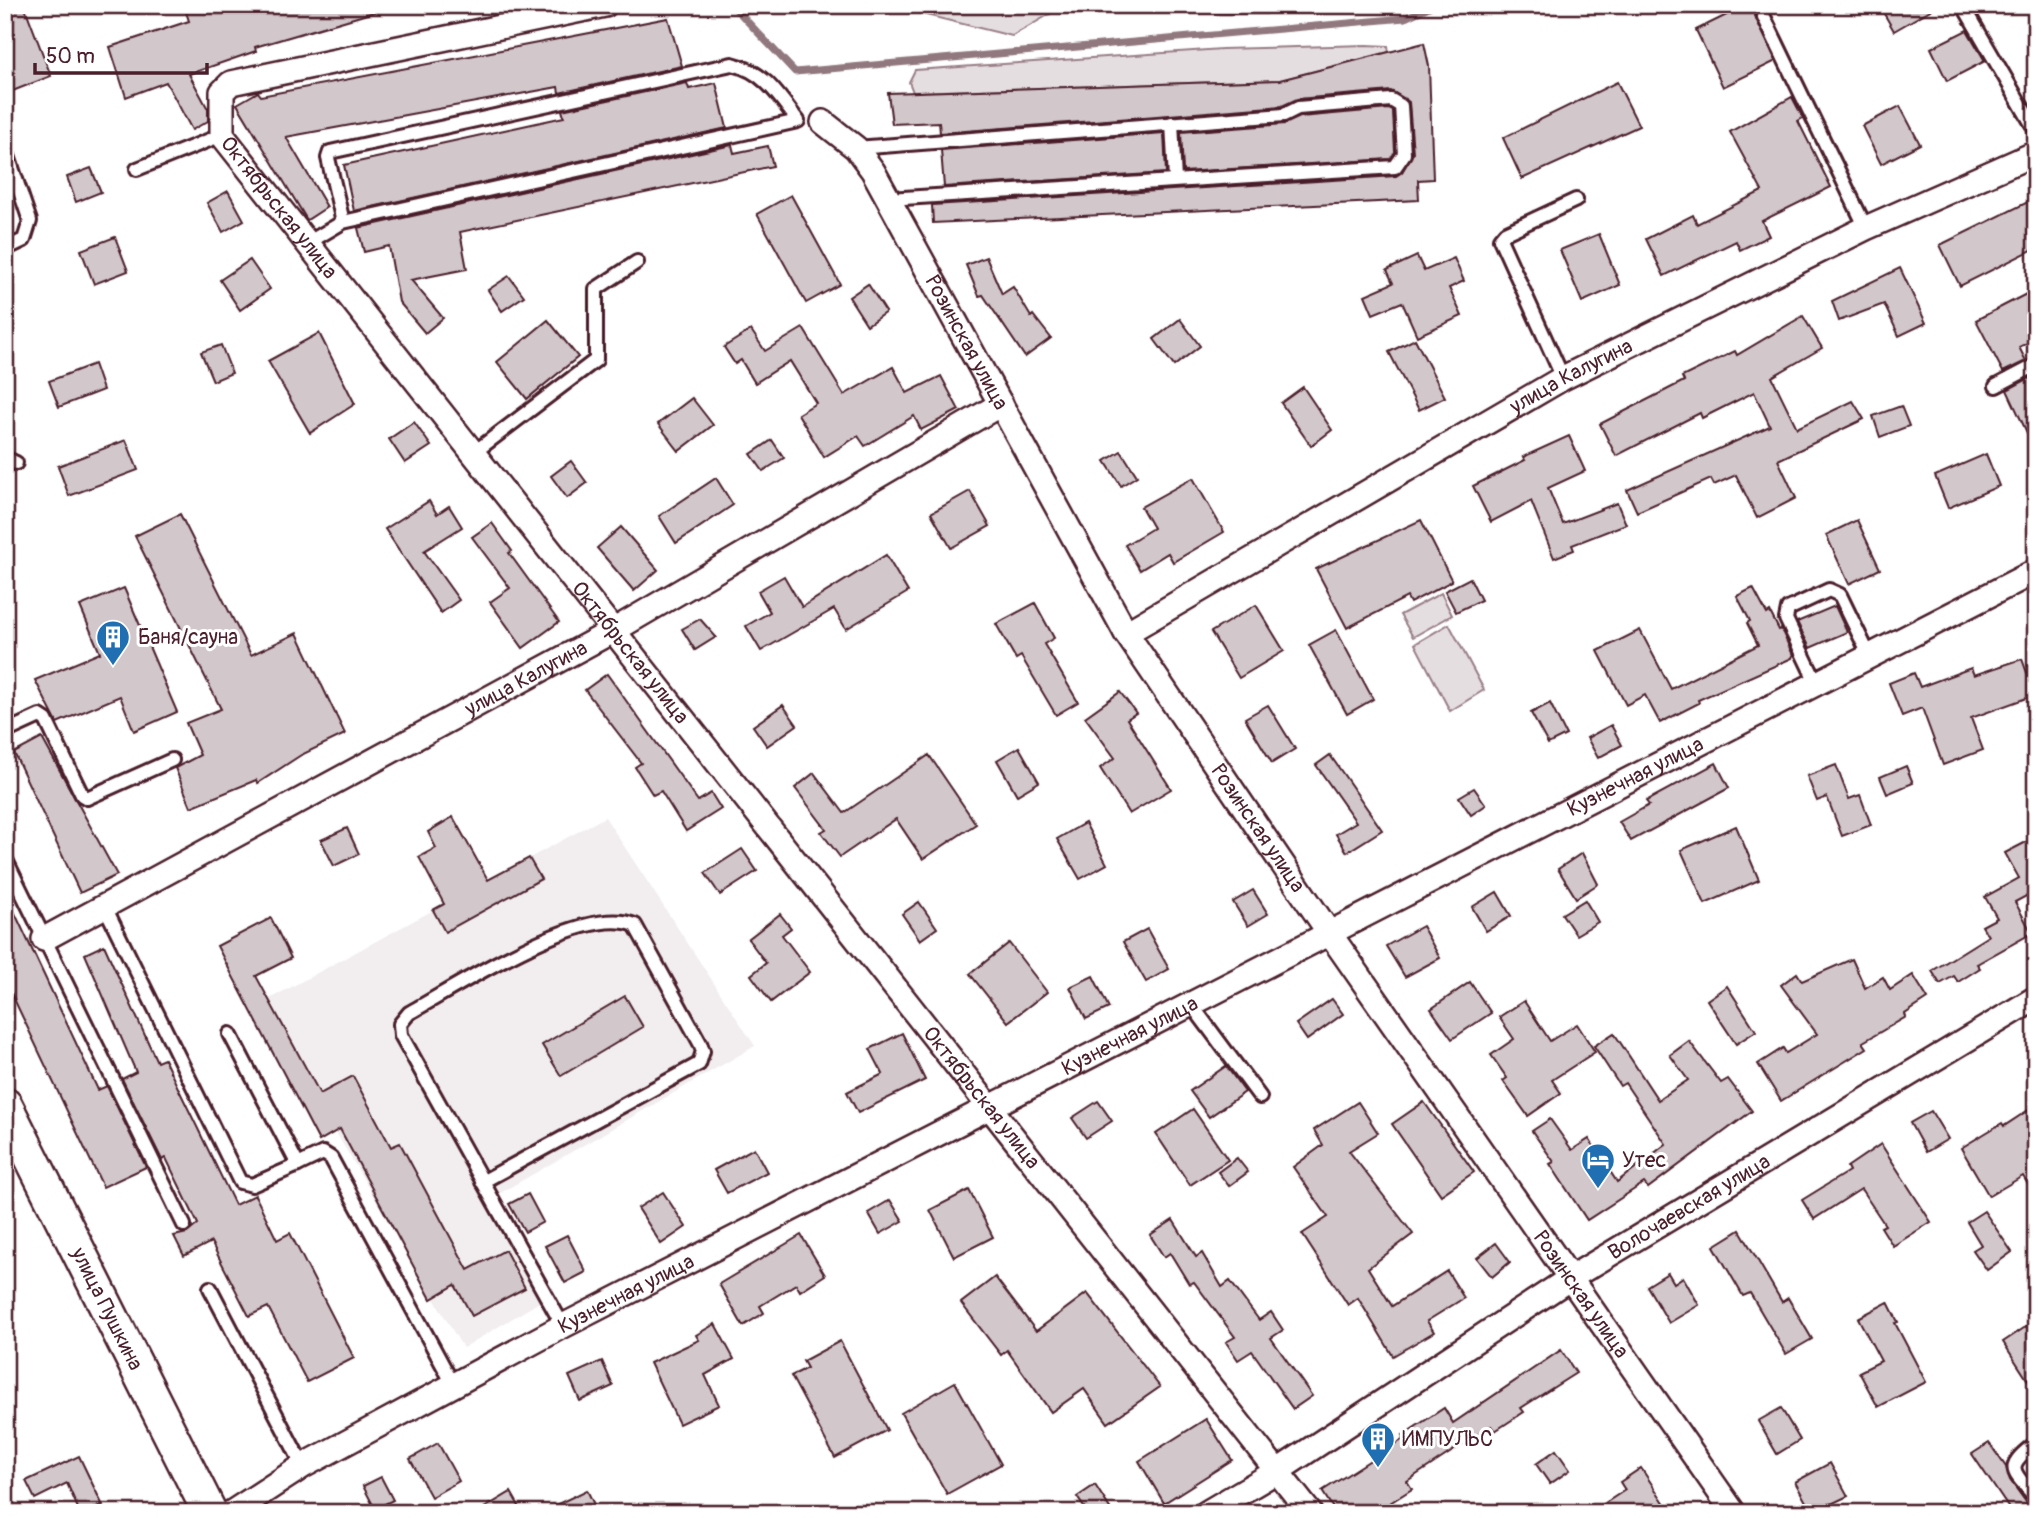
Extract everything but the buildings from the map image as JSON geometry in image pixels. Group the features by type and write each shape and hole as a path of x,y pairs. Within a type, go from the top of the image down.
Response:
{"main road":[{"name":"улица Пушкина","path":"5,1105 209,1513"}],"street":[{"name":"Октябрьская улица","path":"605,5 231,83 222,92 222,135 611,632 1279,1470 1310,1513"},
{"name":"Розинская улица","path":"823,122 856,148 888,199 1126,633 1330,934 1572,1277 1734,1513"},
{"name":"улица Калугина","path":"1126,633 1563,378 1866,228 2036,153"},
{"name":"улица Калугина","path":"44,939 611,632 1001,404"},
{"name":"Кузнечная улица","path":"231,1513 303,1466 563,1326 987,1106 1330,934 2036,571"},
{"name":"Волочаевская улица","path":"1206,1513 1279,1470 1572,1277 2036,998"}],"lane":[{"path":"1963,5 2036,131"},
{"path":"1764,17 1866,228"},
{"path":"342,222 328,158 330,152 357,146 732,64 749,68 773,87 798,121"},
{"path":"856,148 1284,115 1298,108 1391,100 1401,106 1404,154 1395,167 888,199"},
{"path":"306,244 342,222 798,121 823,122"},
{"path":"1172,124 1175,180"},
{"path":"136,169 222,135"},
{"path":"5,147 30,221 24,240 5,249"},
{"path":"1563,378 1500,239 1505,233 1576,200"},
{"path":"472,454 596,360 597,289 637,262"},
{"path":"1996,386 2036,365"},
{"path":"1817,684 1786,620 1788,609 1829,590 1840,595 1870,657"},
{"path":"5,732 31,718 40,716 46,720 87,798 172,760"},
{"path":"5,858 184,1225"},
{"path":"105,907 240,1182 252,1185 323,1153 331,1158 454,1386"},
{"path":"482,1182 699,1063 703,1051 700,1043 635,925 624,921 568,928 409,1013 400,1024 401,1035 482,1182 563,1326"},
{"path":"1191,1004 1260,1097"},
{"path":"230,1034 298,1165"},
{"path":"209,1288 303,1466"},
{"path":"2036,1443 2016,1458 2014,1466 2015,1473 2036,1497"}],"shaded area":[{"path":"885,5 1287,5 1266,14 1057,10 1012,36"},
{"path":"1388,46 1389,52 1280,80 913,92 909,82 915,70 1222,49"},
{"path":"1441,593 1452,615 1413,637 1400,615"},
{"path":"1449,624 1484,690 1450,711 1415,644"},
{"path":"605,817 755,1046 497,1195 553,1294 463,1348 260,1004"}],"waterway":[{"path":"732,5 795,72 1405,18 1433,5"}],"place":[{"name":"Баня/сауна","path":"113,667"},
{"name":"Утес","path":"1598,1190"},
{"name":"ИМПУЛЬС","path":"1378,1469"}]}
